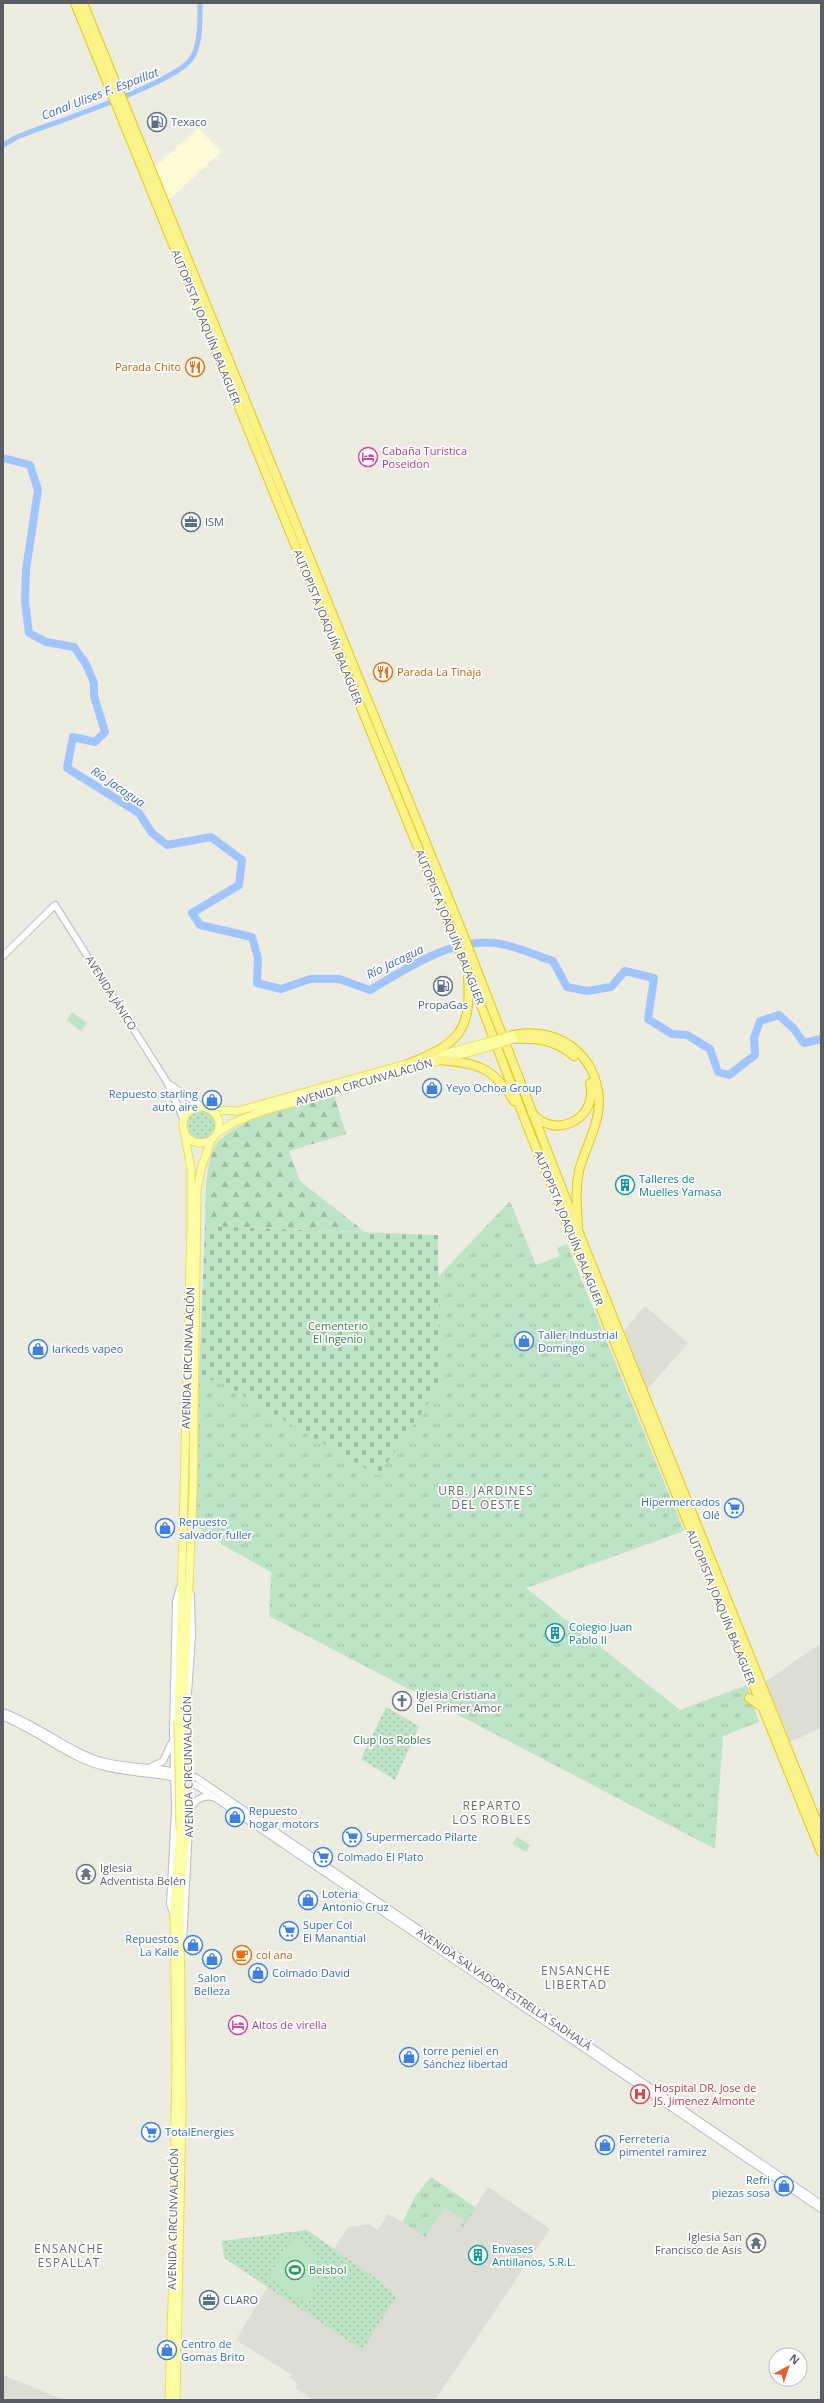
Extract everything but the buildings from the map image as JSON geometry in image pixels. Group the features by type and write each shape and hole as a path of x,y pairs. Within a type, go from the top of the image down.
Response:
{"highway":[{"name":"AUTOPISTA JOAQUÍN BALAGUER","path":"75,3 114,89"},
{"name":"AUTOPISTA JOAQUÍN BALAGUER","path":"83,3 118,100 454,937 467,962 529,1109 821,1832"},
{"name":"AUTOPISTA JOAQUÍN BALAGUER","path":"118,100 462,932 467,962 528,1128 821,1852"},
{"path":"408,1064 438,1052 455,1040 464,1024 468,1009 467,962"},
{"path":"513,1037 523,1033 549,1034 567,1043 590,1067 595,1079 599,1101 592,1132 579,1171 576,1191 578,1232"},
{"path":"513,1037 533,1038 562,1047 581,1063 591,1086 591,1098 587,1110 573,1122 562,1126 553,1126 540,1120 529,1109"},
{"path":"439,1060 474,1064 502,1082 528,1128"},
{"path":"749,1698 762,1707"}],"main road":[{"name":"AVENIDA JÁNICO","path":"3,956 55,905 167,1082 184,1120"},
{"name":"AVENIDA CIRCUNVALACIÓN","path":"212,1110 238,1111 408,1064 513,1037"},
{"name":"AVENIDA CIRCUNVALACIÓN","path":"217,1133 235,1122 260,1112 439,1060 484,1045"},
{"name":"AVENIDA JÁNICO","path":"167,1082 202,1107"},
{"path":"202,1107 212,1110 219,1123 217,1133 211,1140 197,1142 189,1138 184,1130 184,1120 189,1112 202,1107"},
{"name":"AVENIDA CIRCUNVALACIÓN","path":"176,2400 182,2109 180,1906 183,1830 180,1721 191,1226 191,1169 184,1130"},
{"name":"AVENIDA CIRCUNVALACIÓN","path":"174,1919 170,1904 174,1854 173,1730 176,1602 184,1585 193,1493 197,1199 201,1169 211,1140"},
{"name":"AVENIDA CIRCUNVALACIÓN","path":"180,1950 184,1941 189,1811 187,1705 192,1636 192,1604 184,1585"},
{"path":"3,1712 22,1718 96,1759 117,1764 151,1767 188,1777"},
{"path":"3,1717 22,1725 90,1763 113,1769 174,1774"},
{"path":"151,1767 167,1756 173,1730"},
{"name":"AVENIDA SALVADOR ESTRELLA SADHALÁ","path":"188,1777 214,1797 821,2209"},
{"name":"AVENIDA SALVADOR ESTRELLA SADHALÁ","path":"188,1777 205,1783 821,2204"},
{"path":"189,1811 198,1799 207,1796 214,1797"},
{"name":"AVENIDA CIRCUNVALACIÓN","path":"169,2400 173,2272 176,2049 174,1919 183,1830"}],"shaded area":[{"path":"198,128 221,152 169,200 155,167"},
{"path":"645,1306 688,1343 647,1390 623,1332"},
{"path":"821,1643 821,1728 790,1742 765,1682"},
{"path":"431,2177 475,2207 488,2187 550,2229 435,2400 313,2400 296,2388 297,2383 290,2378 292,2375 236,2340 268,2286 362,2350 380,2281 334,2249 348,2227 369,2224 378,2230 388,2214 403,2222 415,2197"},
{"path":"3,2375 64,2400 3,2400"}],"green space":[{"path":"72,1012 87,1023 81,1031 67,1020"},
{"path":"334,1095 346,1134 289,1151 300,1181 365,1232 205,1226 208,1168 213,1150 220,1139 233,1130 267,1115 286,1108"},
{"path":"201,1110 212,1114 216,1125 212,1136 201,1140 190,1136 186,1125 190,1114"},
{"path":"510,1201 536,1265 560,1256 557,1248 567,1244 684,1531 526,1588 680,1710 747,1685 759,1722 723,1736 715,1849 269,1616 271,1572 228,1548 194,1525 199,1376 222,1383 378,1475 440,1386 438,1277"},
{"name":"Cementerio El Ingenio","path":"205,1226 438,1235 440,1386 378,1476 222,1383 199,1376"},
{"name":"Clup los Robles","path":"386,1707 419,1726 395,1780 361,1759"},
{"path":"517,1837 530,1845 526,1852 512,1844"},
{"path":"431,2177 476,2208 463,2227 460,2226 464,2220 445,2208 425,2237 403,2222 415,2197"},
{"path":"307,2230 380,2281 396,2297 362,2350 224,2258 222,2241"},
{"name":"Beisbol","path":"293,2237 311,2252 319,2267 319,2275 306,2304 268,2277"}],"waterway":[{"name":"Canal Ulises F. Espaillat","path":"3,145 17,137 138,91 180,69 191,59 197,47 200,3"},
{"name":"Río Jacagua","path":"3,458 30,465 38,490 26,570 25,602 29,633 46,642 74,647 86,664 94,683 94,696 105,732 95,742 73,737 67,768 139,813 152,833 167,845 211,837 242,860 239,885 192,913 200,925 252,937 258,958 257,983 281,989 310,979 339,979 370,990 414,965 446,950 462,945 495,943 517,948 553,961 567,987 587,991 611,987 625,971 654,978 648,1019 672,1034 687,1035 710,1049 718,1072 729,1075 755,1055 754,1038 760,1021 779,1015 794,1029 804,1043 821,1039"}],"place":[{"name":"Texaco","path":"157,122"},
{"name":"Parada Chito","path":"195,367"},
{"name":"Cabaña Turística Poseidon","path":"368,457"},
{"name":"ISM","path":"191,522"},
{"name":"Parada La Tinaja","path":"383,672"},
{"name":"PropaGas","path":"443,986"},
{"name":"Yeyo Ochoa Group","path":"432,1088"},
{"name":"Repuesto starling auto aire","path":"212,1100"},
{"name":"Talleres de Muelles Yamasa","path":"625,1185"},
{"name":"Taller Industrial Domingo","path":"524,1341"},
{"name":"larkeds vapeo","path":"38,1349"},
{"name":"Hipermercados Olé","path":"734,1508"},
{"name":"Repuesto salvador fuller","path":"165,1528"},
{"name":"Colegio Juan Pablo II","path":"555,1633"},
{"name":"Iglesia Cristiana Del Primer Amor","path":"402,1701"},
{"name":"Repuesto hogar motors","path":"235,1817"},
{"name":"Supermercado Pilarte","path":"352,1837"},
{"name":"Colmado El Plato","path":"323,1857"},
{"name":"Iglesia Adventista Belén","path":"86,1874"},
{"name":"Loteria Antonio Cruz","path":"308,1900"},
{"name":"Super Col El Manantial","path":"289,1931"},
{"name":"Repuestos La Kalle","path":"193,1945"},
{"name":"col ana","path":"242,1955"},
{"name":"Salon Belleza","path":"212,1959"},
{"name":"Colmado David","path":"258,1973"},
{"name":"Altos de virella","path":"238,2025"},
{"name":"torre peniel en Sánchez libertad","path":"409,2057"},
{"name":"Hospital DR. Jose de JS. Jimenez Almonte","path":"640,2094"},
{"name":"TotalEnergies","path":"151,2132"},
{"name":"Ferretería pimentel ramirez","path":"605,2145"},
{"name":"Refri piezas sosa","path":"784,2186"},
{"name":"Iglesia San Francisco de Asís","path":"756,2243"},
{"name":"Envases Antillanos, S.R.L.","path":"478,2255"},
{"name":"Beisbol","path":"295,2270"},
{"name":"CLARO","path":"209,2300"},
{"name":"Centro de Gomas Brito","path":"167,2350"}],"district":[{"name":"URB. JARDINES DEL OESTE","path":"486,1498"},
{"name":"REPARTO LOS ROBLES","path":"492,1813"},
{"name":"ENSANCHE LIBERTAD","path":"576,1978"},
{"name":"ENSANCHE ESPALLAT","path":"69,2256"}]}
